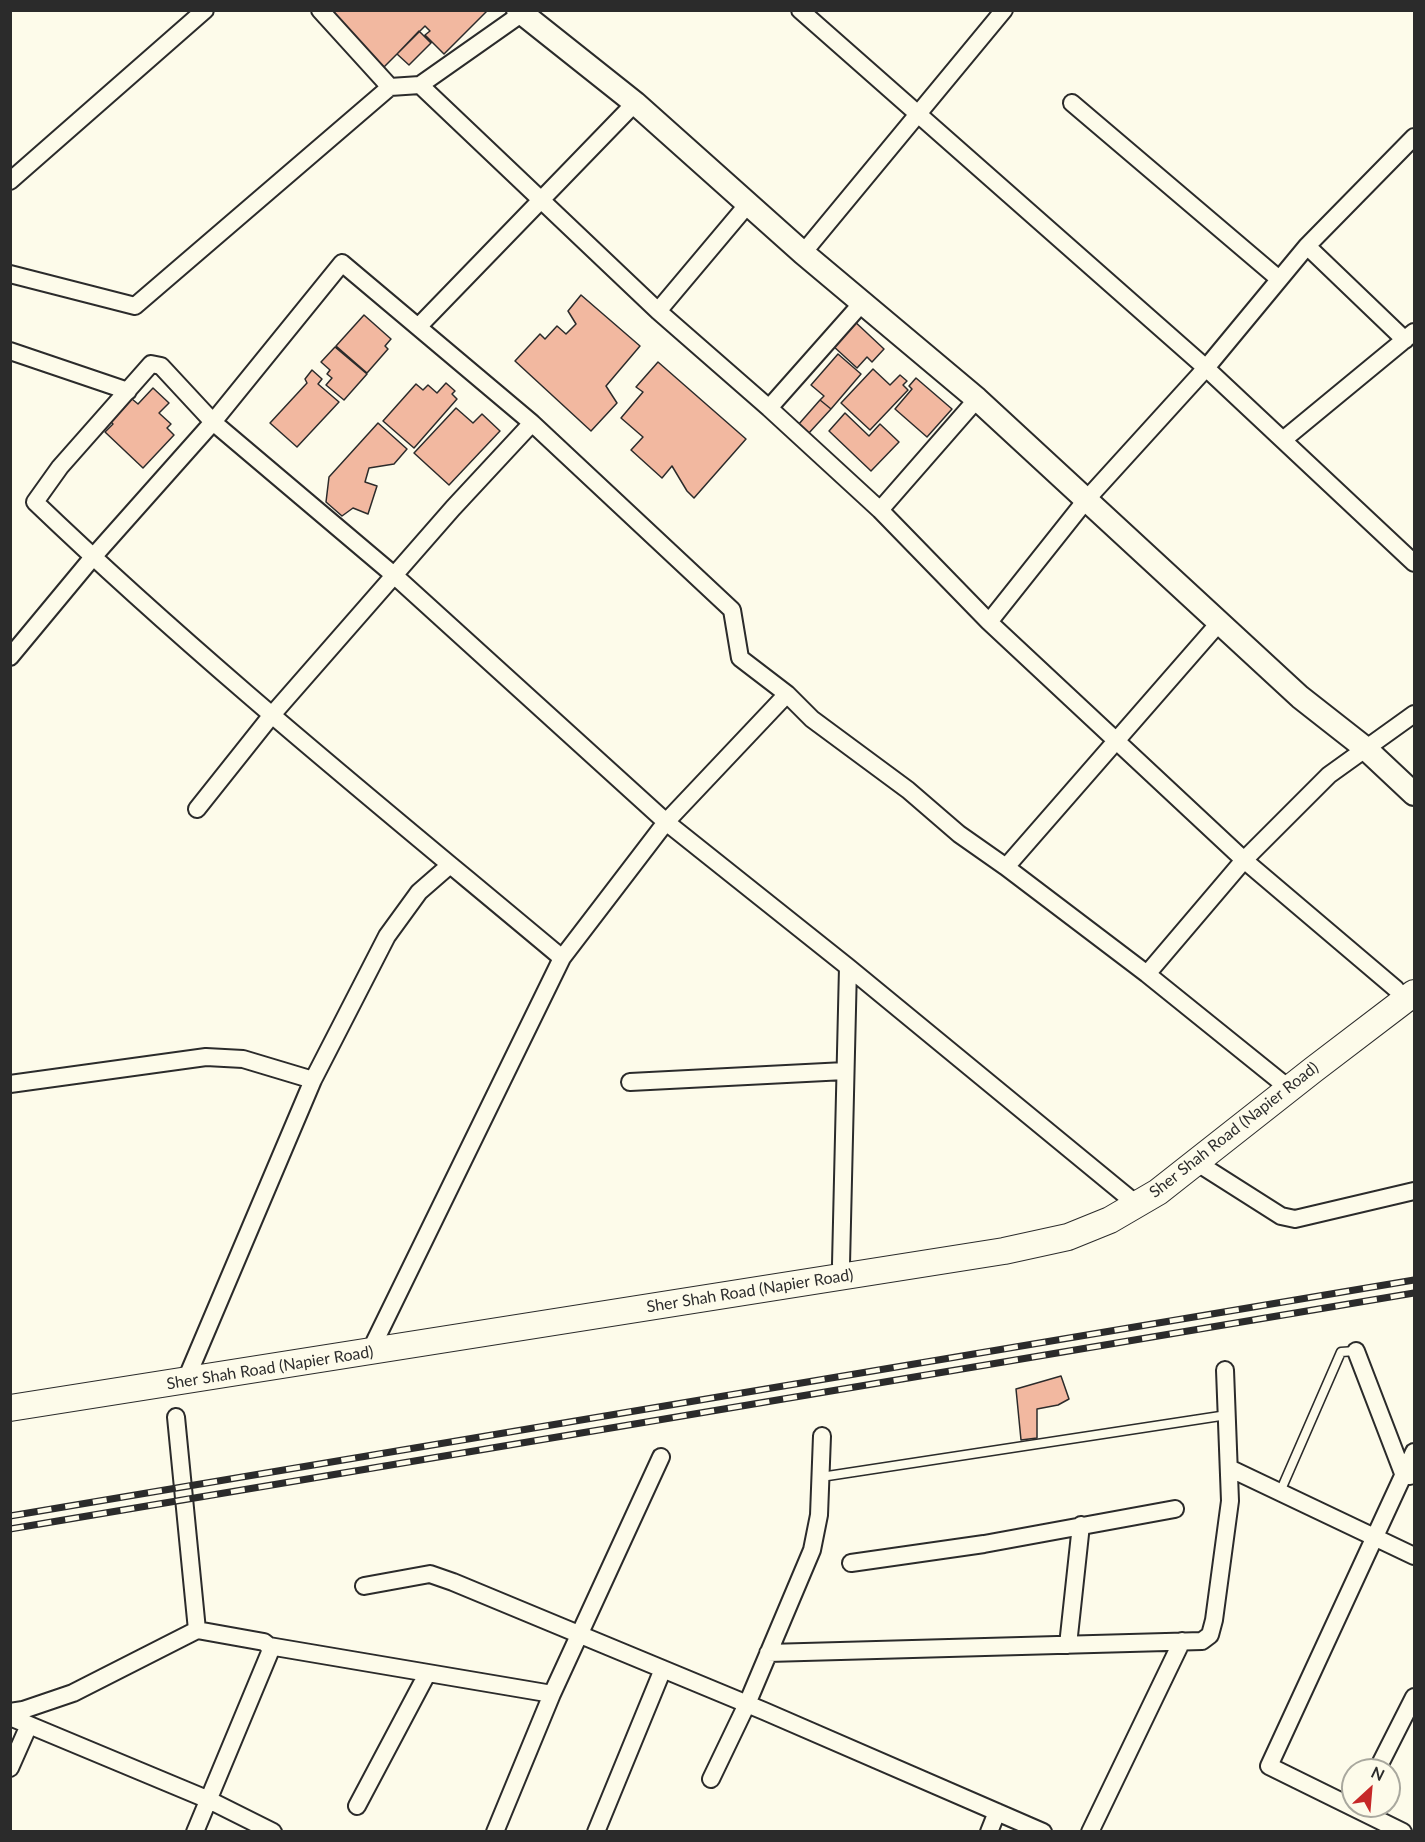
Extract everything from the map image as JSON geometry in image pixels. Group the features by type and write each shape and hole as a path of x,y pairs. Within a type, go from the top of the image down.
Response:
{"main road":[{"path":"519,12 635,103 803,253 977,399 1300,697 1365,748 1414,794"},
{"name":"Sher Shah Road (Napier Road)","path":"10,1408 1004,1251 1068,1237 1110,1220 1158,1191 1408,986"}],"street":[{"path":"10,181 205,10"},
{"path":"320,10 390,87"},
{"path":"800,10 1206,368 1414,563"},
{"path":"803,253 1004,10"},
{"path":"10,274 135,306 390,87 420,84 519,12"},
{"path":"420,84 658,311 769,408 880,510 989,622 1244,860 1408,986"},
{"path":"418,327 635,103"},
{"path":"1072,103 1280,279"},
{"path":"989,622 1086,500 1206,368 1307,246 1414,137"},
{"path":"658,311 748,204"},
{"path":"1284,440 1410,336 1307,246"},
{"path":"10,657 93,557 213,422 342,263 532,423 732,610 740,658 787,694 812,719 908,790 959,834 1147,974 1281,1082"},
{"path":"769,408 862,303"},
{"path":"10,351 128,391"},
{"path":"562,958 271,716 35,502 60,467 151,364 161,366 213,422 395,576 666,822 848,967 1129,1198"},
{"path":"880,510 977,399"},
{"path":"197,809 271,716 500,456 532,423"},
{"path":"1006,867 1219,623"},
{"path":"375,1341 562,958 666,822 787,694"},
{"path":"1147,974 1244,860 1329,775 1414,714"},
{"path":"190,1370 313,1080 387,936 419,892 450,865"},
{"path":"841,1264 848,967"},
{"path":"10,1084 206,1057 243,1059 313,1080"},
{"path":"630,1082 845,1071"},
{"path":"1196,1162 1281,1216 1295,1219 1414,1191"},
{"path":"1356,1351 1409,1476"},
{"path":"768,1653 1202,1641 1210,1635 1214,1620 1230,1501 1225,1370"},
{"path":"176,1417 197,1630"},
{"path":"711,1779 747,1704 812,1550 819,1515 822,1436"},
{"path":"1341,1800 1269,1766 1375,1536 1409,1476 1414,1452"},
{"path":"495,1832 552,1694 662,1456"},
{"path":"1229,1468 1414,1556"},
{"path":"850,1563 984,1544 1175,1509"},
{"path":"1068,1645 1081,1525"},
{"path":"364,1586 430,1574 453,1582 747,1704 1043,1832"},
{"path":"10,1712 23,1710 72,1693 197,1630 264,1642 269,1646 552,1694"},
{"path":"1090,1832 1182,1641"},
{"path":"195,1832 270,1652 269,1646"},
{"path":"596,1832 663,1669"},
{"path":"357,1806 427,1674"},
{"path":"1383,1758 1414,1697"},
{"path":"10,1718 209,1800 273,1832"},
{"path":"10,1768 29,1725"},
{"path":"988,1832 997,1812"},
{"path":"1377,1818 1403,1832"}],"lane":[{"path":"1280,1492 1341,1352 1356,1351"},
{"path":"821,1477 1227,1415"}],"building":[{"path":"333,10 488,10 444,54 425,35 430,31 425,26 384,67 330,13"},
{"path":"419,31 431,43 409,65 397,54"},
{"path":"581,295 640,346 606,386 617,403 591,431 515,361 540,334 545,339 557,326 566,334 576,324 568,311"},
{"path":"364,315 391,339 385,346 388,349 367,373 336,346"},
{"path":"852,319 884,349 872,362 867,357 857,368 832,345"},
{"path":"335,347 367,374 344,400 326,385 332,378 327,374 330,370 321,362"},
{"path":"838,354 861,374 831,409 820,400 824,396 811,385"},
{"path":"658,362 746,439 694,498 687,491 672,466 662,478 631,450 643,437 621,418 643,392 636,387"},
{"path":"873,369 890,385 900,375 907,381 903,385 908,390 870,430 841,403"},
{"path":"312,370 322,379 318,384 339,402 297,447 270,423 307,383 305,379"},
{"path":"916,378 952,409 927,437 895,409 912,389 909,386"},
{"path":"446,383 455,391 452,394 457,399 414,448 383,421 416,384 423,390 428,385 437,393"},
{"path":"153,388 169,403 159,413 171,424 167,428 174,435 143,468 105,432 132,399 138,404"},
{"path":"820,400 831,409 808,434 798,425"},
{"path":"456,408 473,423 482,414 500,431 449,485 414,453"},
{"path":"845,413 869,436 880,424 899,442 871,471 829,431"},
{"path":"378,423 407,449 394,464 369,468 365,482 377,486 368,514 353,508 342,516 326,502 329,477"},
{"path":"1061,1376 1069,1399 1058,1405 1037,1409 1037,1438 1021,1440 1016,1389"}],"railway":[{"path":"10,1516 1414,1280"},
{"path":"10,1529 1414,1293"}]}
